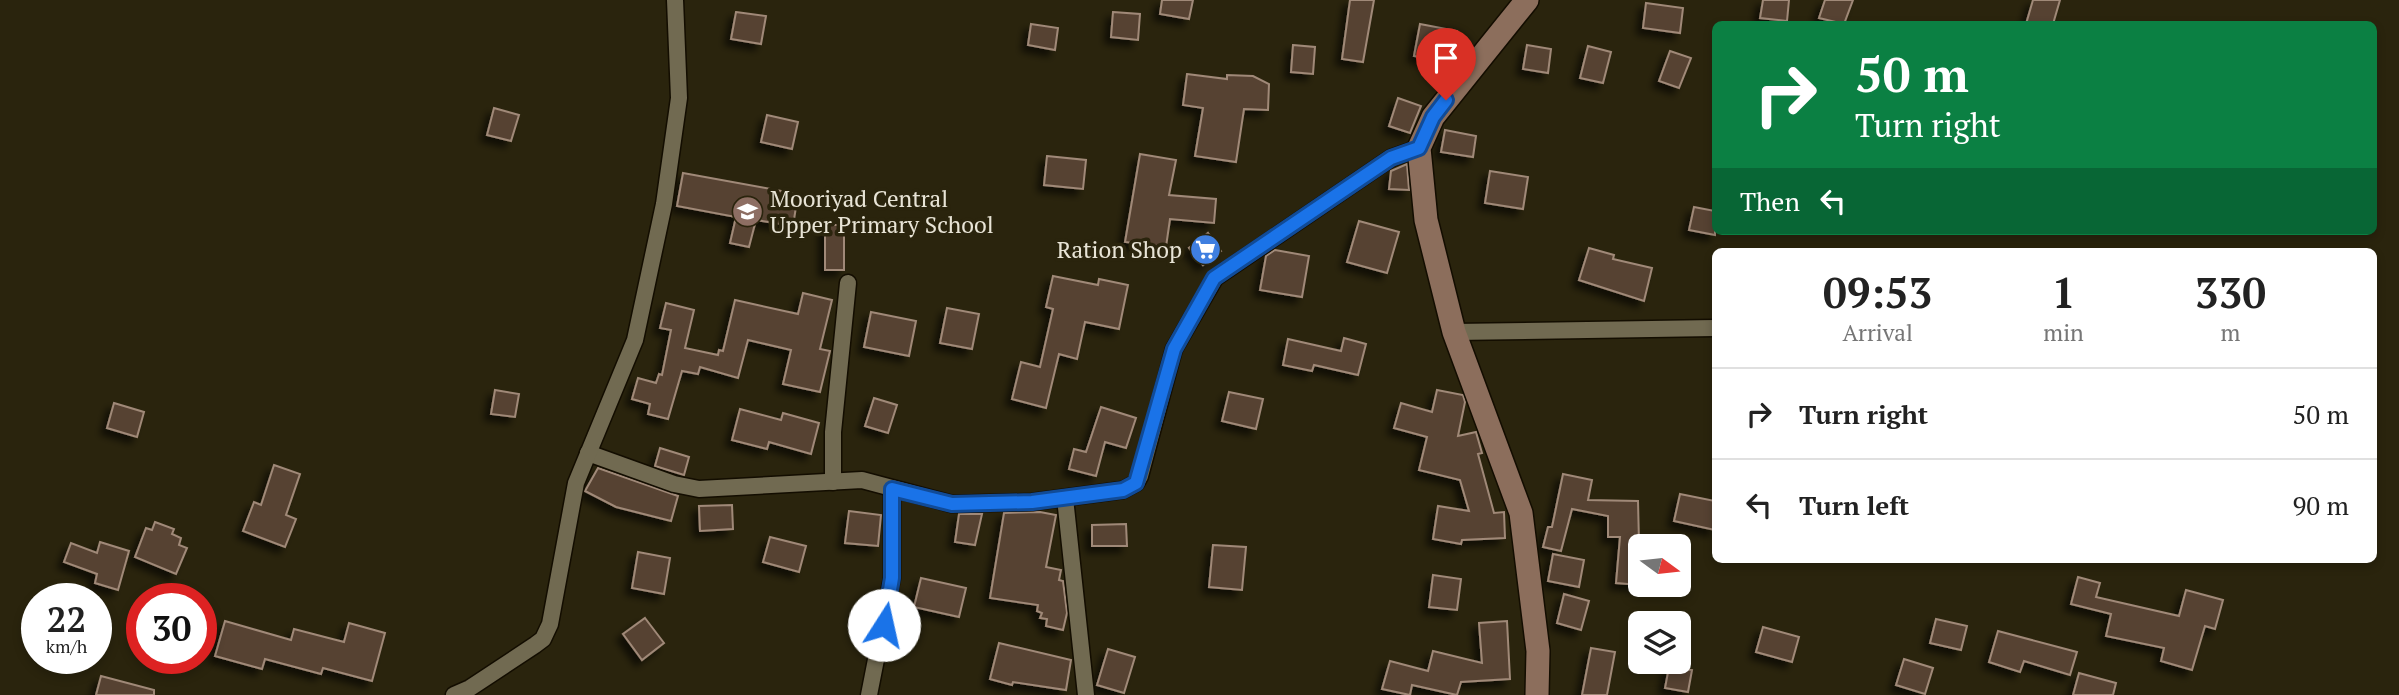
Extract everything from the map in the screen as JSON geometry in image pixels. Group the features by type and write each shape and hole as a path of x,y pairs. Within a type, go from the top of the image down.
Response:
{"main road":[{"path":"1527,0 1433,117 1419,148 1426,220 1454,331 1521,513 1538,652 1537,695"}],"street":[{"path":"454,695 470,688 543,639 550,624 576,482 635,340 664,204 680,98 675,0"},
{"path":"587,453 674,484 699,489 862,480 952,504 1065,498 1123,490 1136,483 1174,349 1214,278 1391,158 1419,148"},
{"path":"833,482 833,432 848,283"},
{"path":"1454,331 1712,328"},
{"path":"869,695 892,578 892,489"},
{"path":"1065,498 1086,695"}],"building":[{"path":"1162,0 1193,0 1189,19 1160,14"},
{"path":"1350,0 1374,0 1363,62 1342,59"},
{"path":"1763,0 1789,0 1787,21 1760,18"},
{"path":"1825,0 1853,0 1845,21 1819,18"},
{"path":"2033,0 2060,0 2054,21 2027,21"},
{"path":"1646,3 1683,8 1680,33 1643,28"},
{"path":"736,12 766,16 761,44 731,39"},
{"path":"1113,12 1140,14 1138,40 1111,37"},
{"path":"1031,24 1058,28 1055,50 1028,45"},
{"path":"1420,24 1457,31 1451,63 1414,56"},
{"path":"1293,45 1315,47 1313,74 1291,72"},
{"path":"1527,45 1551,49 1548,73 1523,69"},
{"path":"1588,46 1611,52 1603,83 1580,78"},
{"path":"1670,51 1691,58 1679,88 1659,81"},
{"path":"1187,74 1227,79 1227,75 1253,76 1269,84 1268,110 1244,109 1236,162 1195,156 1203,108 1183,105"},
{"path":"1398,98 1421,106 1410,133 1389,126"},
{"path":"494,108 519,115 511,141 487,135"},
{"path":"767,115 798,122 792,149 761,142"},
{"path":"1445,130 1476,136 1473,157 1441,152"},
{"path":"1140,154 1176,160 1169,195 1216,199 1214,223 1170,219 1166,247 1125,242"},
{"path":"1047,156 1086,160 1083,189 1044,185"},
{"path":"1407,164 1409,190 1389,189 1391,171"},
{"path":"1490,171 1528,177 1523,209 1485,203"},
{"path":"683,173 798,194 793,226 756,220 749,247 730,243 736,217 677,206"},
{"path":"1694,207 1712,210 1712,234 1689,230"},
{"path":"1359,221 1399,232 1387,273 1347,262"},
{"path":"825,225 844,225 844,270 825,270"},
{"name":"Ration Shop","path":"1208,233 1221,251 1203,265 1189,248"},
{"path":"1589,248 1614,255 1613,259 1652,268 1644,301 1579,280"},
{"path":"1275,250 1309,256 1302,297 1260,290 1266,256"},
{"path":"1053,276 1098,285 1099,279 1128,285 1119,329 1085,322 1077,359 1059,354 1046,408 1012,399 1021,362 1040,367 1053,309 1046,307"},
{"path":"803,293 832,300 820,349 830,351 820,392 783,384 791,350 748,340 738,378 700,367 698,374 682,371 668,419 648,414 650,404 632,399 638,378 656,383 659,374 662,375 671,330 660,328 666,303 694,310 685,348 718,355 719,350 723,351 735,300 798,314"},
{"path":"947,308 979,314 972,349 940,343"},
{"path":"871,312 916,321 909,356 864,347"},
{"path":"1344,338 1366,344 1358,375 1314,365 1312,371 1283,365 1288,339 1341,351"},
{"path":"495,390 519,394 515,417 491,414"},
{"path":"1437,390 1463,395 1465,402 1458,436 1476,432 1482,453 1478,454 1494,513 1504,512 1505,538 1462,540 1461,544 1433,539 1438,506 1469,511 1460,480 1419,470 1427,437 1394,428 1401,403 1432,412"},
{"path":"1229,392 1263,399 1256,429 1222,421"},
{"path":"874,398 897,405 888,433 865,426"},
{"path":"114,403 144,412 137,437 107,428"},
{"path":"1101,407 1136,418 1126,448 1105,442 1096,476 1069,469 1074,449 1086,452"},
{"path":"740,409 781,420 783,413 819,423 811,454 769,442 767,449 732,440"},
{"path":"660,448 689,457 684,475 655,466"},
{"path":"274,465 300,474 286,515 296,519 285,547 243,531 254,502 261,505"},
{"path":"598,468 678,496 671,521 616,507 585,491"},
{"path":"1563,474 1592,480 1588,500 1638,501 1639,534 1628,534 1628,584 1616,583 1620,537 1608,537 1608,516 1572,509 1561,551 1543,547 1548,527 1552,527"},
{"path":"1680,494 1712,500 1712,529 1674,521"},
{"path":"732,505 733,529 700,531 699,506"},
{"path":"849,511 881,515 878,546 845,543"},
{"path":"1040,512 1056,515 1046,567 1061,570 1059,580 1063,581 1067,613 1063,630 1046,626 1047,619 1040,618 1042,613 1037,611 1038,605 990,598 1004,513"},
{"path":"959,514 982,514 975,545 955,542"},
{"path":"155,522 174,529 172,534 181,538 179,545 187,548 176,574 135,557 146,528 152,530"},
{"path":"1126,524 1127,546 1092,546 1092,525"},
{"path":"770,537 806,546 799,572 763,562"},
{"path":"100,542 129,551 118,590 112,588 112,583 95,583 97,574 64,562 71,543 97,553"},
{"path":"1213,545 1246,547 1242,590 1209,587"},
{"path":"638,552 670,558 664,594 632,588"},
{"path":"1553,554 1584,560 1579,587 1548,581"},
{"path":"1433,575 1461,579 1457,610 1429,607"},
{"path":"2078,577 2100,583 2096,597 2179,616 2186,590 2223,600 2215,629 2205,626 2192,670 2161,661 2164,648 2106,636 2111,614 2071,604"},
{"path":"921,578 966,588 959,617 914,607"},
{"path":"1564,594 1589,601 1581,630 1557,623"},
{"path":"645,618 664,643 642,660 623,634"},
{"path":"1936,619 1967,626 1961,650 1930,643"},
{"path":"225,621 291,640 294,629 344,642 349,623 385,633 372,681 323,668 321,674 265,659 262,669 217,657"},
{"path":"1507,621 1510,679 1461,682 1457,695 1412,685 1410,695 1382,689 1390,661 1428,671 1433,651 1482,663 1479,623"},
{"path":"1763,627 1799,637 1792,662 1756,652"},
{"path":"1998,631 2077,652 2070,675 2024,661 2020,672 1989,662"},
{"path":"999,643 1071,660 1066,690 1013,682 1012,685 990,679"},
{"path":"1591,648 1615,652 1607,695 1582,695"},
{"path":"1108,649 1135,657 1124,693 1097,685"},
{"path":"1904,659 1933,668 1925,694 1896,685"},
{"path":"1692,670 1688,692 1665,688 1668,674 1691,674"},
{"path":"2079,673 2116,683 2113,695 2073,695"},
{"path":"101,676 154,690 154,695 96,695"}],"place":[{"name":"Mooriyad Central Upper Primary School","path":"747,211"},
{"name":"Ration Shop","path":"1205,249"}],"route":[{"path":"884,625 892,578 892,489 952,504 1032,502 1123,490 1136,483 1174,349 1214,278 1391,158 1419,148 1433,117 1446,100"}]}
